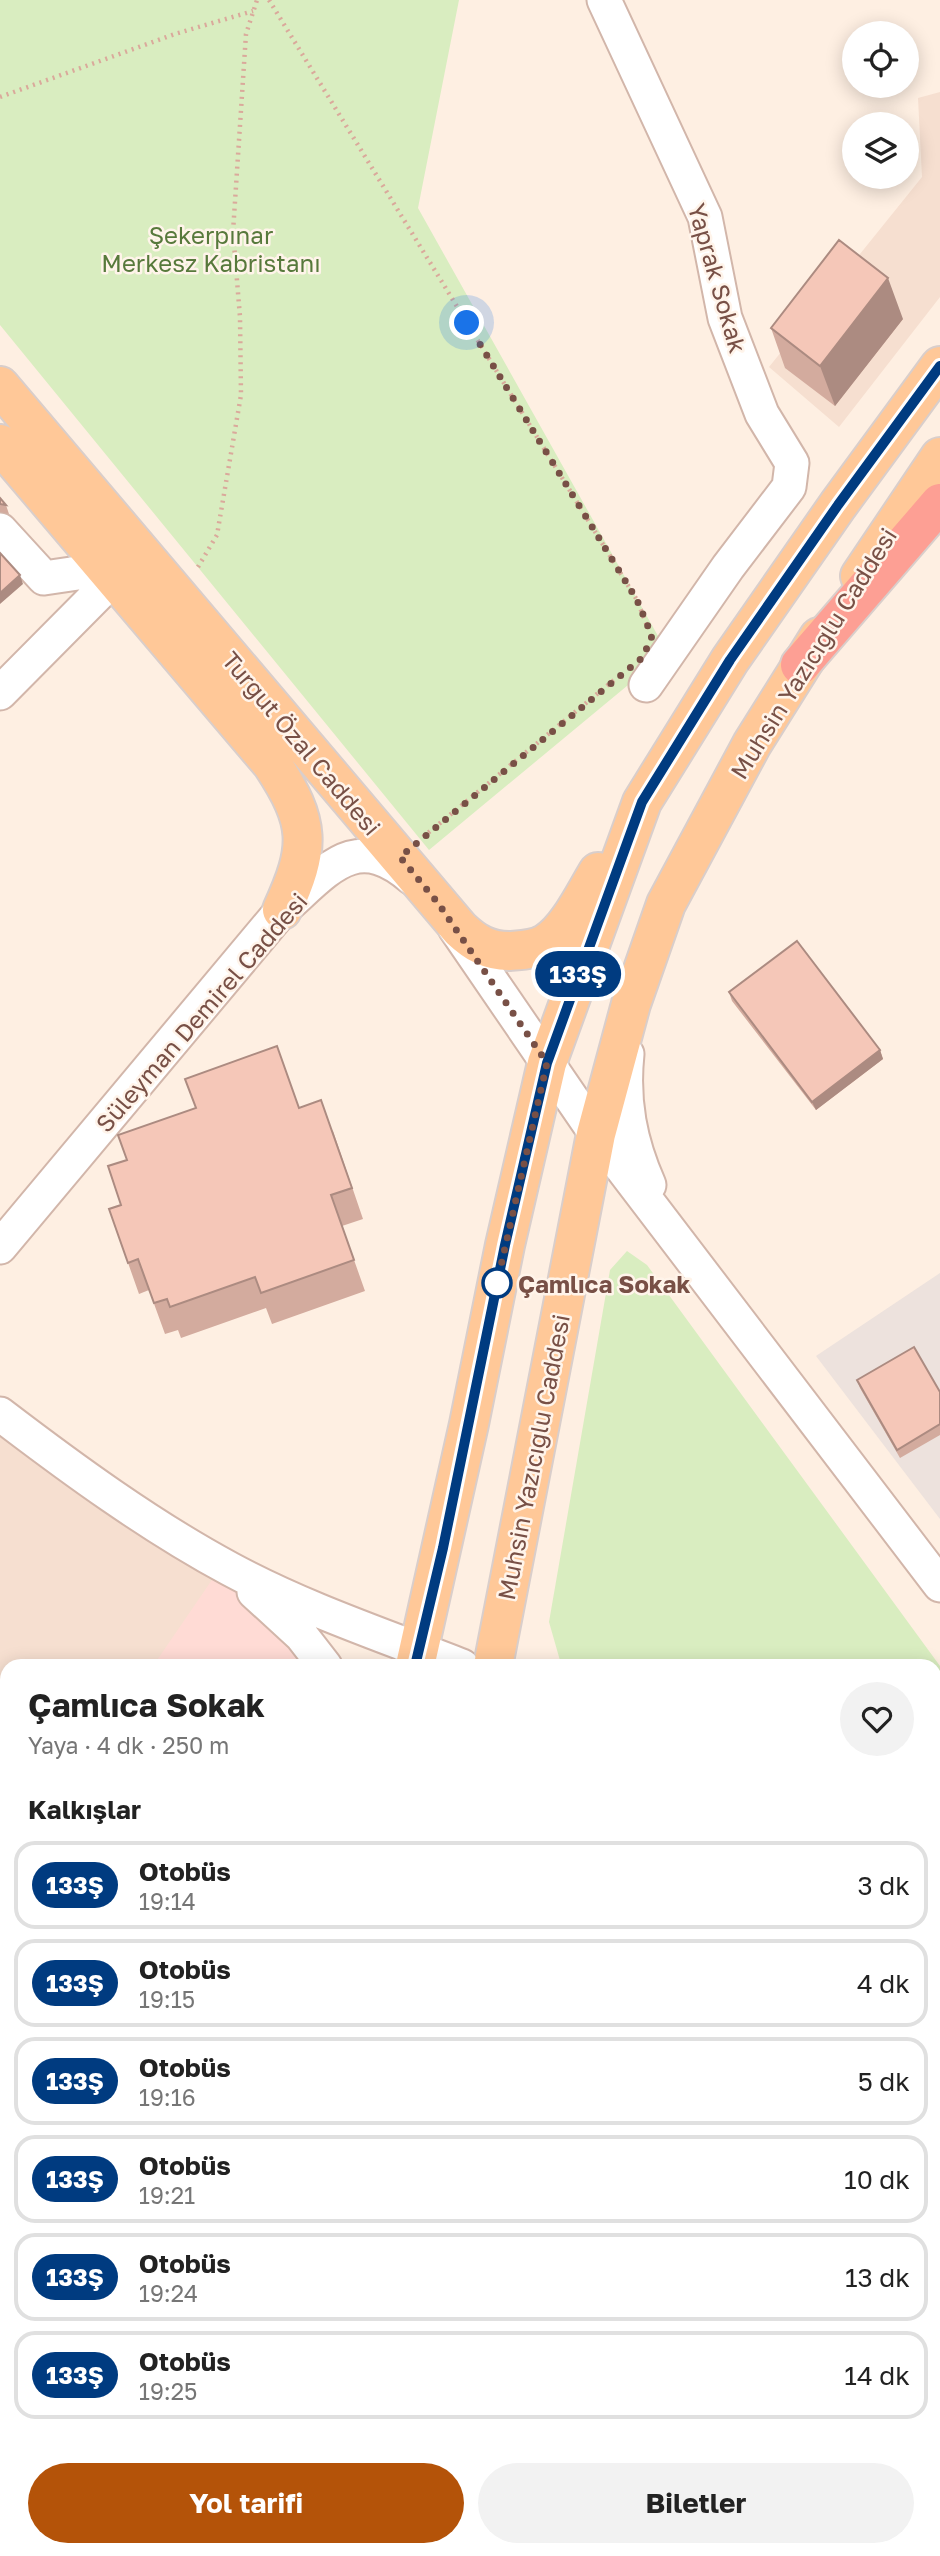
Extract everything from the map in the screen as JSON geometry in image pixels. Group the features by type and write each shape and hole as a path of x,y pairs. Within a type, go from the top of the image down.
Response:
{"highway":[{"path":"800,666 940,503"}],"main road":[{"path":"417,1658 505,1245 547,1063 642,802 730,660 838,505 940,366"},
{"name":"Turgut Özal Caddesi","path":"0,386 476,944 498,951 523,950 546,943 566,924 642,802"},
{"name":"Turgut Özal Caddesi","path":"0,444 272,764 288,787 298,809 303,835 298,875 282,910"},
{"name":"Muhsin Yazıcığlu Caddesi","path":"494,1659 596,1134 631,1004 666,904 752,744 800,666 940,457"}],"street":[{"name":"Yaprak Sokak","path":"604,0 705,218 725,318 762,414 792,463 789,486 728,567 634,680"},
{"path":"0,530 44,578 109,574"},
{"path":"0,693 109,574"},
{"name":"Süleyman Demirel Caddesi","path":"0,1247 282,910 336,864 364,855 378,856 393,862 434,898 596,1134 668,1229"},
{"path":"631,1004 624,1082 628,1120 635,1151 668,1229 940,1585"},
{"path":"0,1413 165,1531 229,1569 417,1658"},
{"path":"229,1569 301,1635 320,1659"}],"path":[{"path":"179,598 217,535 241,396 240,317 233,232 246,34 257,0"},
{"path":"269,0 637,600 652,636"},
{"path":"0,97 175,34 253,11"},
{"path":"400,857 634,680"}],"shaded area":[{"path":"940,92 940,297 839,427 769,367 912,189 919,189 922,177 919,98"},
{"path":"940,1273 940,1519 816,1356"},
{"path":"0,1412 220,1578 161,1659 0,1659"},
{"path":"216,1574 308,1659 158,1659"}],"green space":[{"name":"Şekerpınar Merkesz Kabristanı","path":"0,0 459,0 418,208 658,636 645,671 429,850 0,325"},
{"path":"627,1251 647,1265 935,1659 560,1659 549,1622 610,1270"}],"building":[{"path":"839,240 888,278 820,366 771,328"},
{"path":"0,553 20,575 0,593"},
{"path":"797,941 880,1050 812,1102 729,992"},
{"path":"277,1046 299,1108 321,1100 352,1188 331,1195 354,1260 261,1293 255,1277 170,1307 167,1299 154,1303 138,1259 128,1263 109,1209 121,1205 108,1166 127,1160 118,1135 196,1108 185,1079"},
{"path":"914,1347 940,1392 940,1424 897,1450 857,1380"}],"bus line":[{"name":"133Ş","path":"417,1659 443,1548 505,1245 547,1063 642,802 730,660 838,505 940,366"}],"place":[{"name":"Çamlıca Sokak","path":"497,1283"}],"route":[{"path":"467,323 637,600 652,636 643,657 400,857 438,903 547,1063 497,1283"}]}
